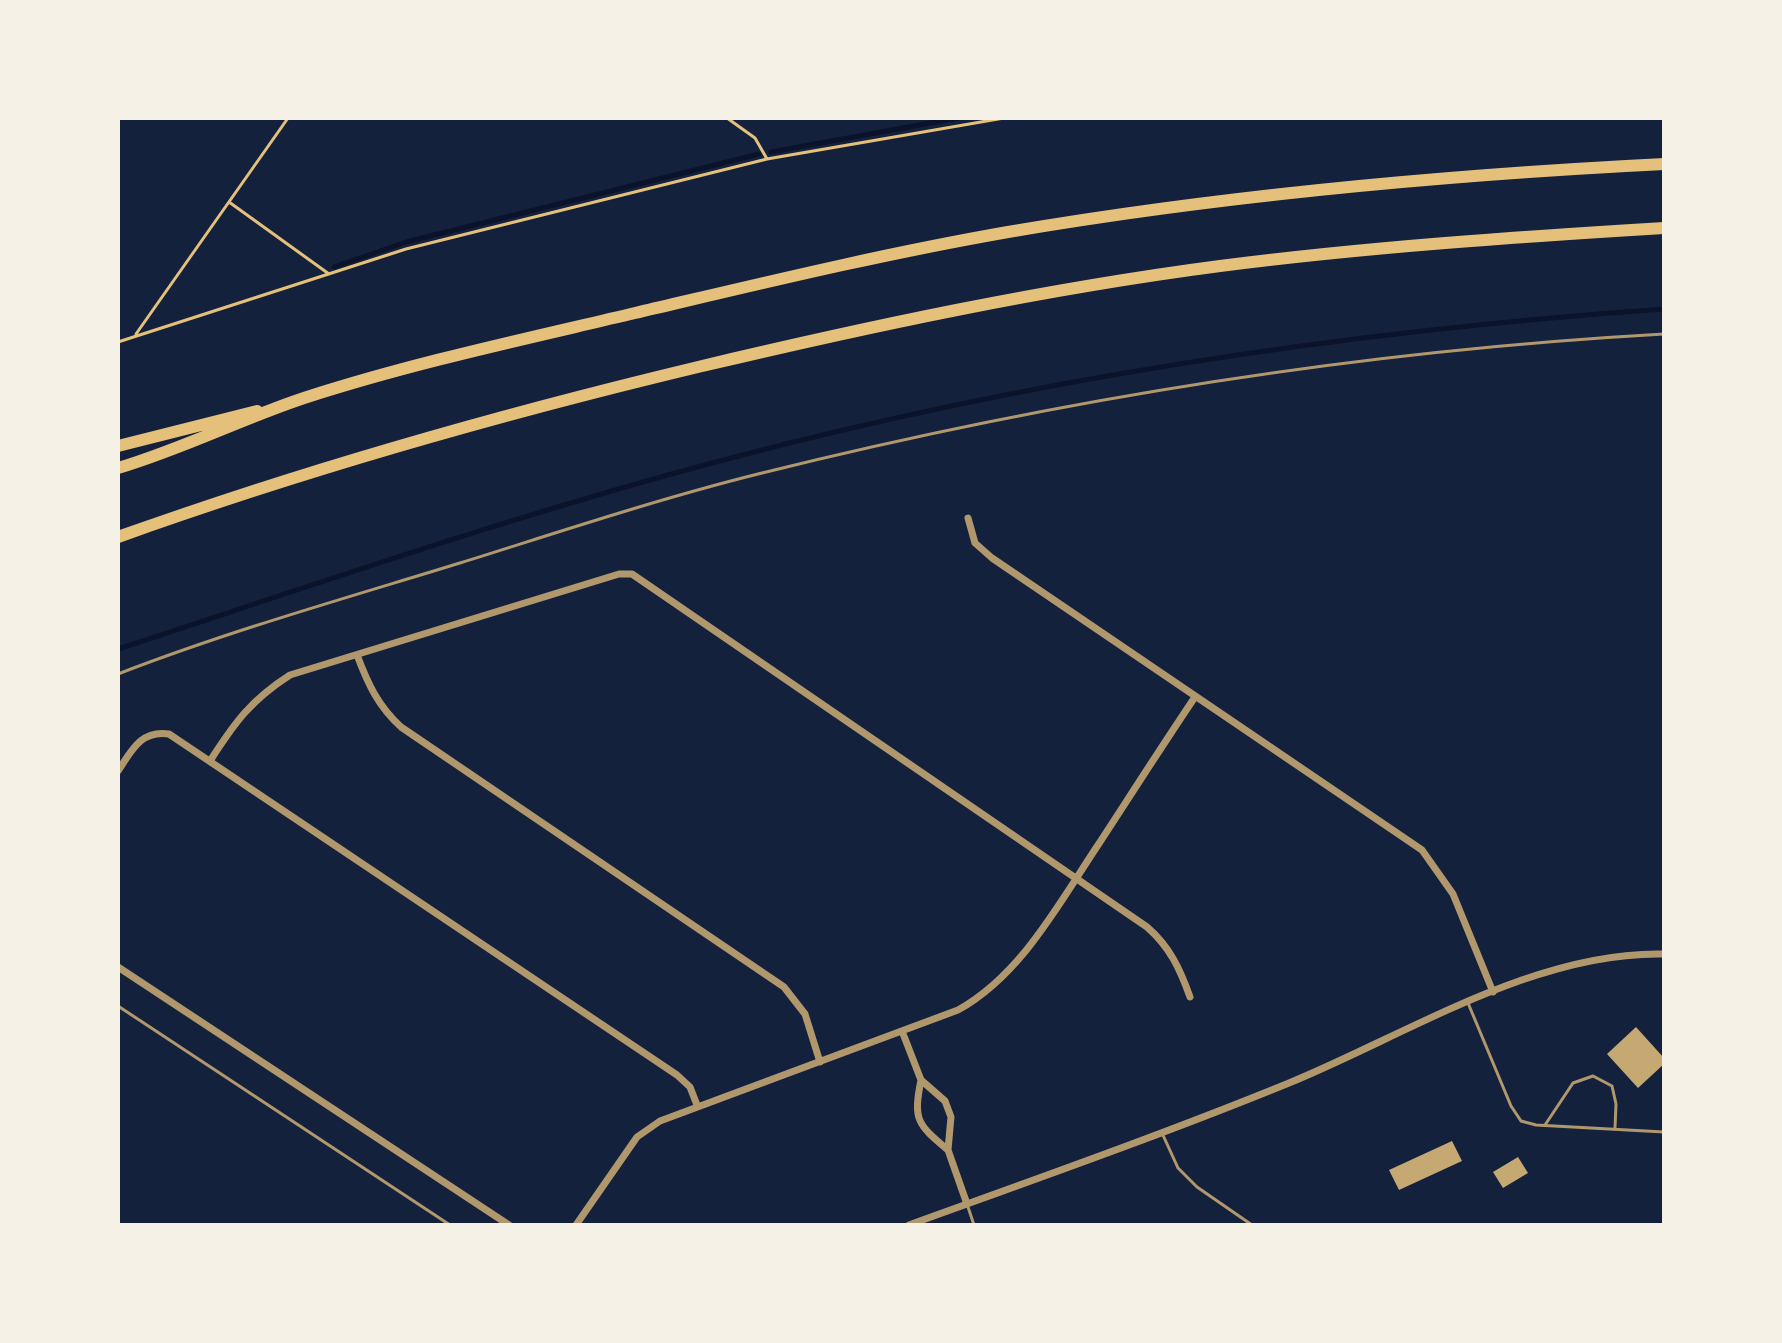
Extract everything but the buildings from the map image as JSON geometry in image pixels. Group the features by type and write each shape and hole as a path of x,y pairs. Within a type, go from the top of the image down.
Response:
{"highway":[{"path":"118,446 476,351 856,260 1009,232 1209,202 1456,175 1664,164"},
{"path":"118,537 211,504 509,413 886,322 1020,297 1221,266 1467,240 1664,228"},
{"path":"118,468 165,454 302,399"}],"street":[{"path":"968,518 975,543 992,558 1422,850 1453,894 1493,992"},
{"path":"210,761 237,718 259,694 290,675 619,574 632,574 1161,939 1179,965 1190,997"},
{"path":"357,655 371,691 384,712 401,727 784,987 799,1001 820,1062"},
{"path":"576,1225 637,1137 660,1121 958,1010 997,983 1016,963 1076,878 1195,697"},
{"path":"118,771 140,739 155,732 169,734 677,1075 690,1087 697,1105"},
{"path":"909,1225 1290,1083 1525,978 1590,963 1664,954"},
{"path":"118,967 509,1225"},
{"path":"902,1031 921,1080 945,1101 951,1117 948,1150 967,1204"},
{"path":"921,1080 915,1108 921,1126 948,1150"}],"lane":[{"path":"118,674 413,577 677,496 953,429 1083,403 1269,374 1566,339 1664,334"},
{"path":"1468,1003 1511,1106 1521,1121 1664,1132"},
{"path":"118,1006 450,1225"},
{"path":"1545,1125 1573,1083 1593,1076 1612,1086 1616,1104 1615,1128"},
{"path":"1162,1132 1178,1168 1197,1187 1252,1225"},
{"path":"967,1204 974,1225"}],"path":[{"path":"134,336 288,118"},
{"path":"727,118 755,138 767,159"},
{"path":"118,342 406,249 767,159 1004,118"},
{"path":"229,202 329,274"}],"waterway":[{"path":"771,152 958,118"},
{"path":"334,267 406,242 759,154"},
{"path":"118,649 580,500 735,457 964,403 1196,361 1313,344 1547,318 1664,309"}]}
